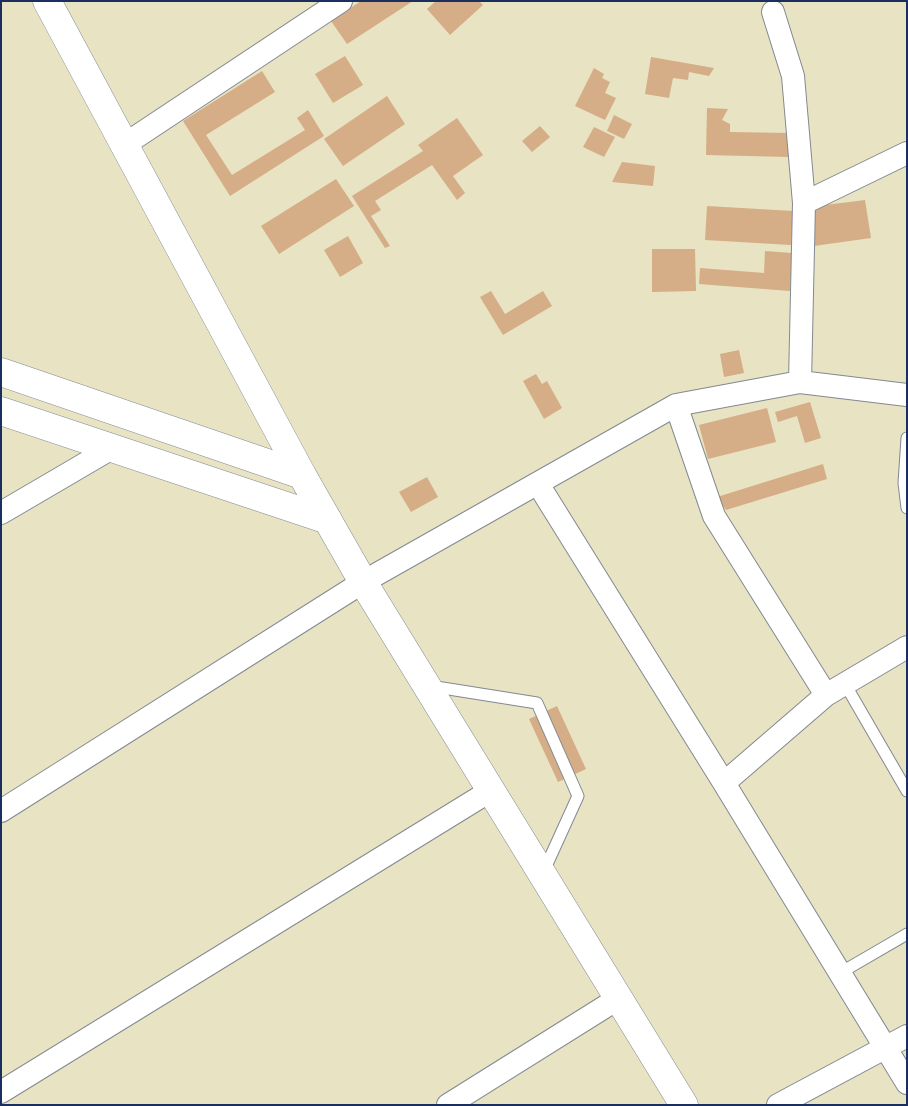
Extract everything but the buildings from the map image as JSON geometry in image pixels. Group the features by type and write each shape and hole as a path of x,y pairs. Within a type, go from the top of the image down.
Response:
{"main road":[{"path":"47,1 302,475 363,582 684,1105"},
{"path":"1,372 302,475"},
{"path":"1,411 328,520"}],"street":[{"path":"124,145 341,1"},
{"path":"773,12 793,76 804,203 800,382"},
{"path":"804,203 907,153"},
{"path":"1,811 363,582 676,405 800,382 907,395"},
{"path":"676,405 714,516 836,689"},
{"path":"1,513 112,448"},
{"path":"538,484 724,783 907,1083"},
{"path":"724,783 836,689 907,647"},
{"path":"1,1092 490,791"},
{"path":"448,1105 619,998"},
{"path":"778,1105 907,1036"}],"lane":[{"path":"907,438 904,483 907,508"},
{"path":"426,686 537,703 578,796 542,874"},
{"path":"836,689 907,791"},
{"path":"840,973 907,934"}]}
